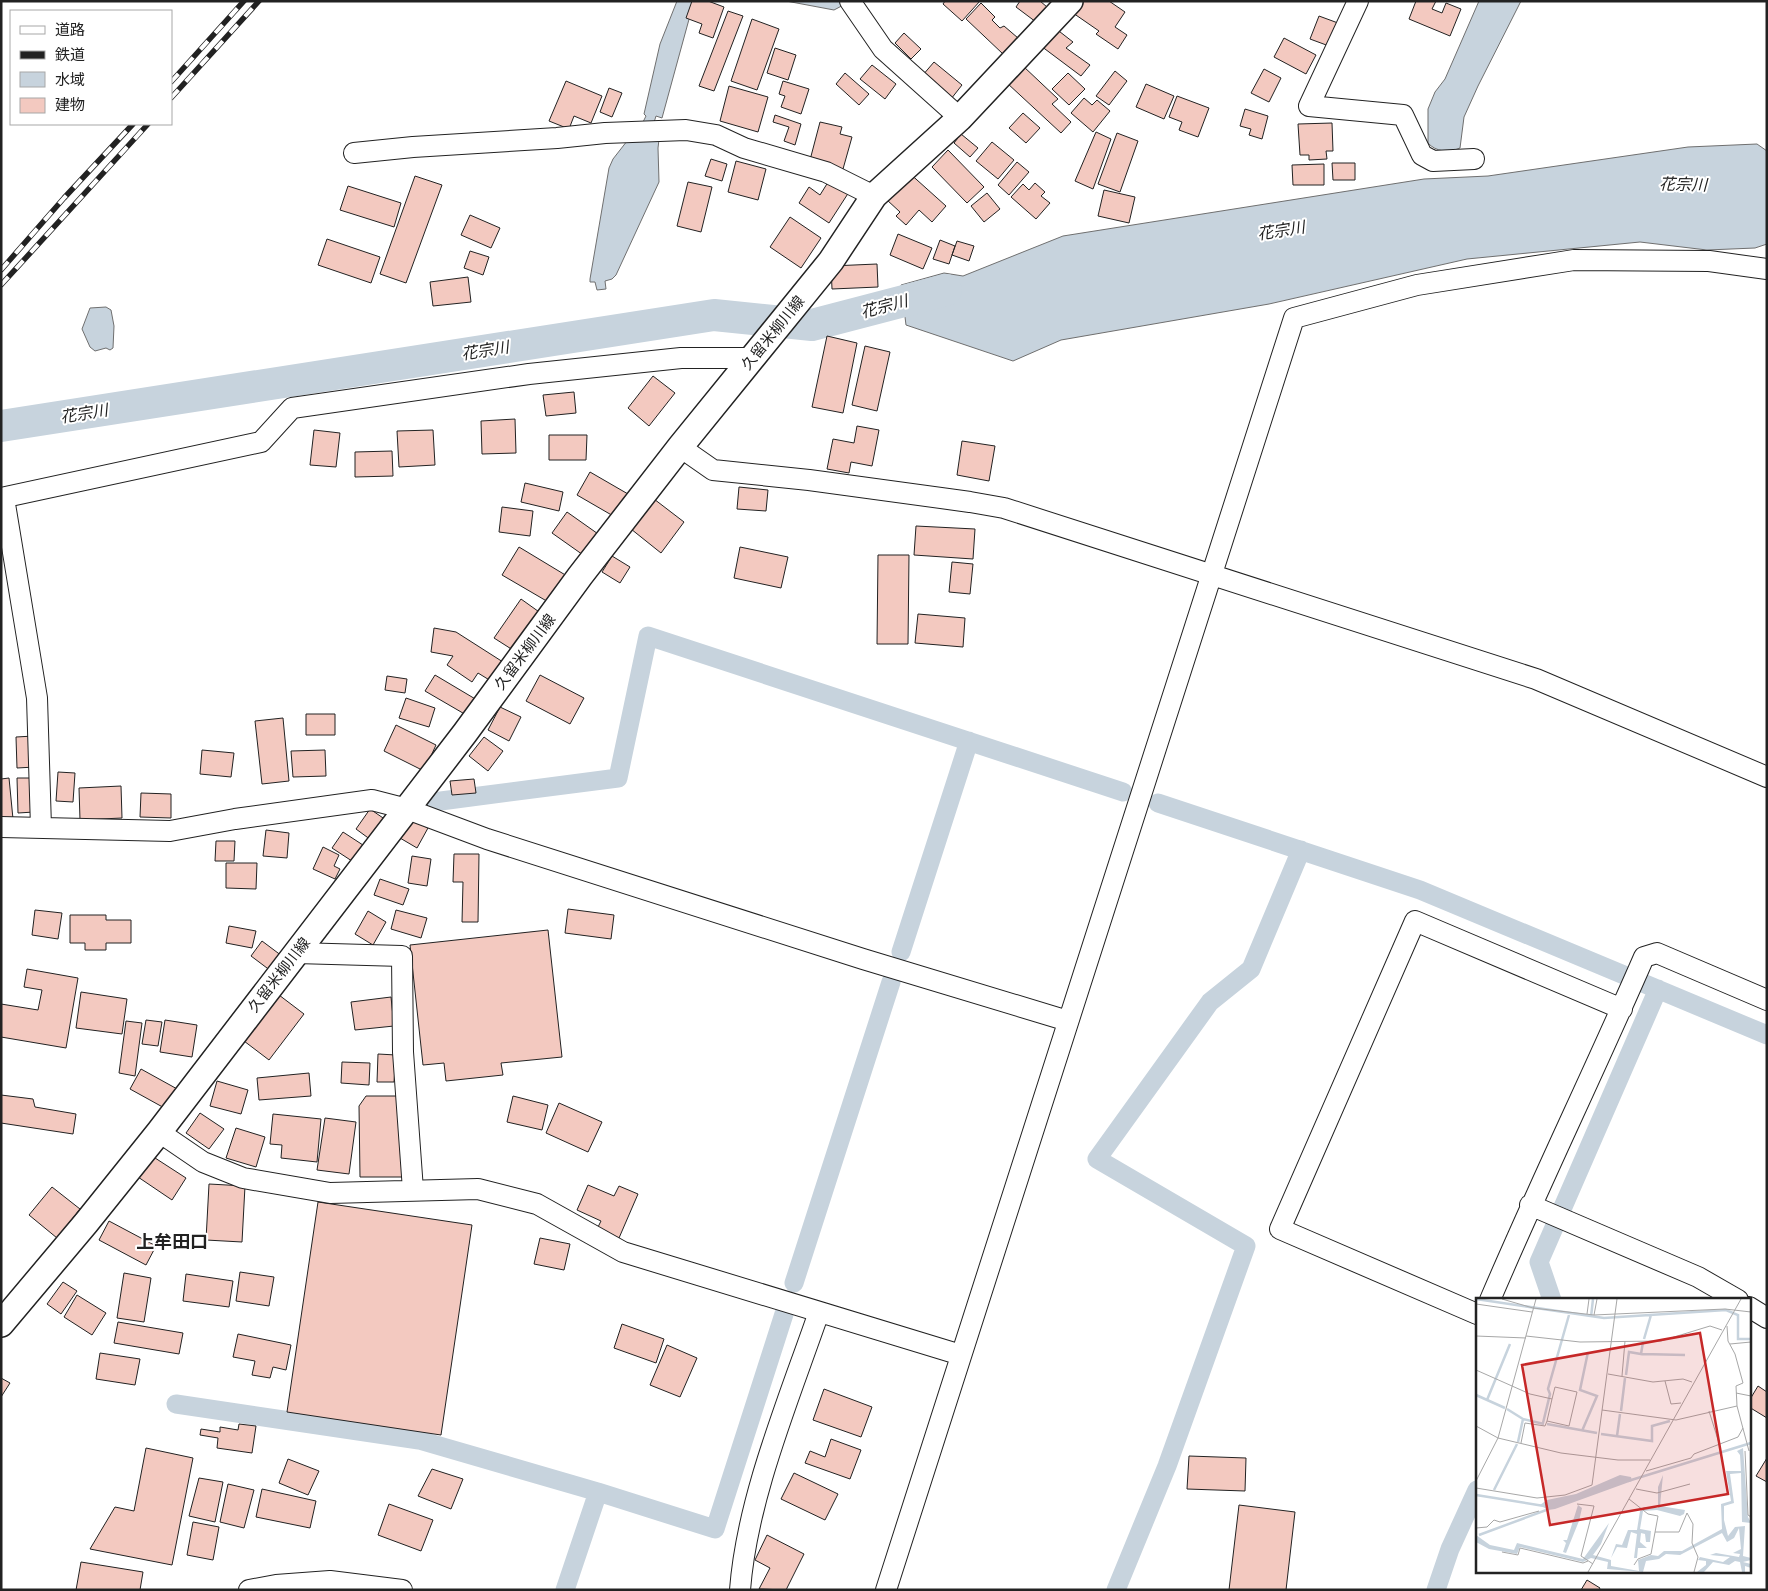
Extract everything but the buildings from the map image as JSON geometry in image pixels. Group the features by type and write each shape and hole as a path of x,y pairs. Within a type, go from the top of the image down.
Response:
{"main road":[{"name":"久留米柳川線","path":"1,1324 159,1132 407,809 534,641 580,576 680,447 831,261 874,196 960,118 1070,1"}],"street":[{"path":"850,1 884,49 960,118"},
{"path":"1358,1 1309,106 1403,115 1422,155 1433,161 1474,159"},
{"path":"354,153 605,133 686,130 716,136 744,148 826,172 874,196"},
{"path":"886,1590 1294,318 1417,286 1574,260 1709,261 1767,269"},
{"path":"41,827 37,698 3,498 261,442 292,408 538,373 760,349"},
{"path":"680,447 712,470 809,480 1004,508 1536,679 1767,777"},
{"path":"1,827 170,831 235,819 372,800 407,809 487,839 863,959 1068,1021"},
{"path":"1476,1314 1280,1229 1415,921 1622,1009"},
{"path":"296,953 402,956 403,1052 413,1190"},
{"path":"1491,1298 1530,1205 1622,1009 1644,957 1656,954 1767,1000"},
{"path":"159,1132 203,1162 243,1178 330,1193 478,1189 537,1204 623,1252 961,1355"},
{"path":"1530,1205 1698,1276 1735,1298"},
{"path":"1750,1308 1767,1318"},
{"path":"740,1590 753,1517 766,1467 819,1312"},
{"path":"249,1590 276,1585 330,1581 402,1590"}],"water":[{"path":"677,1 694,1 662,118 656,116 652,129 660,131 658,148 659,182 616,275 612,279 605,281 606,289 597,290 595,282 590,282 590,279 609,168 613,159 642,124 646,116 644,114 660,44"},
{"path":"786,1 851,1 834,10"},
{"path":"1479,1 1521,1 1464,117 1460,148 1451,151 1439,150 1428,143 1428,109 1435,92 1445,79"},
{"path":"1757,144 1767,151 1767,244 1755,248 1707,250 1640,242 1467,259 1269,304 1061,340 1013,361 906,325 901,285 944,273 963,276 1063,236 1424,179 1488,176 1688,147"},
{"path":"106,307 111,310 114,326 113,348 95,351 90,347 82,329 90,308"}],"waterway":[{"name":"花宗川","path":"1,426 714,315 812,325 946,290"},
{"path":"433,802 618,778 648,636 1123,792"},
{"path":"901,952 969,741"},
{"path":"1158,803 1420,890 1624,975"},
{"path":"1116,1590 1167,1466 1246,1246 1097,1159 1210,1002 1251,969 1301,850"},
{"path":"1638,981 1767,1035"},
{"path":"794,1283 891,982"},
{"path":"1551,1298 1539,1262 1658,989"},
{"path":"565,1590 598,1492 715,1529 784,1314"},
{"path":"176,1404 419,1440 598,1492"},
{"path":"1436,1590 1450,1549 1476,1492"}],"railway":[{"path":"172,81 244,1"},
{"path":"172,97 259,1"},
{"path":"1,270 64,198 132,125"},
{"path":"1,285 147,125"}],"district":[{"name":"上牟田口","path":"172,1242"}]}
